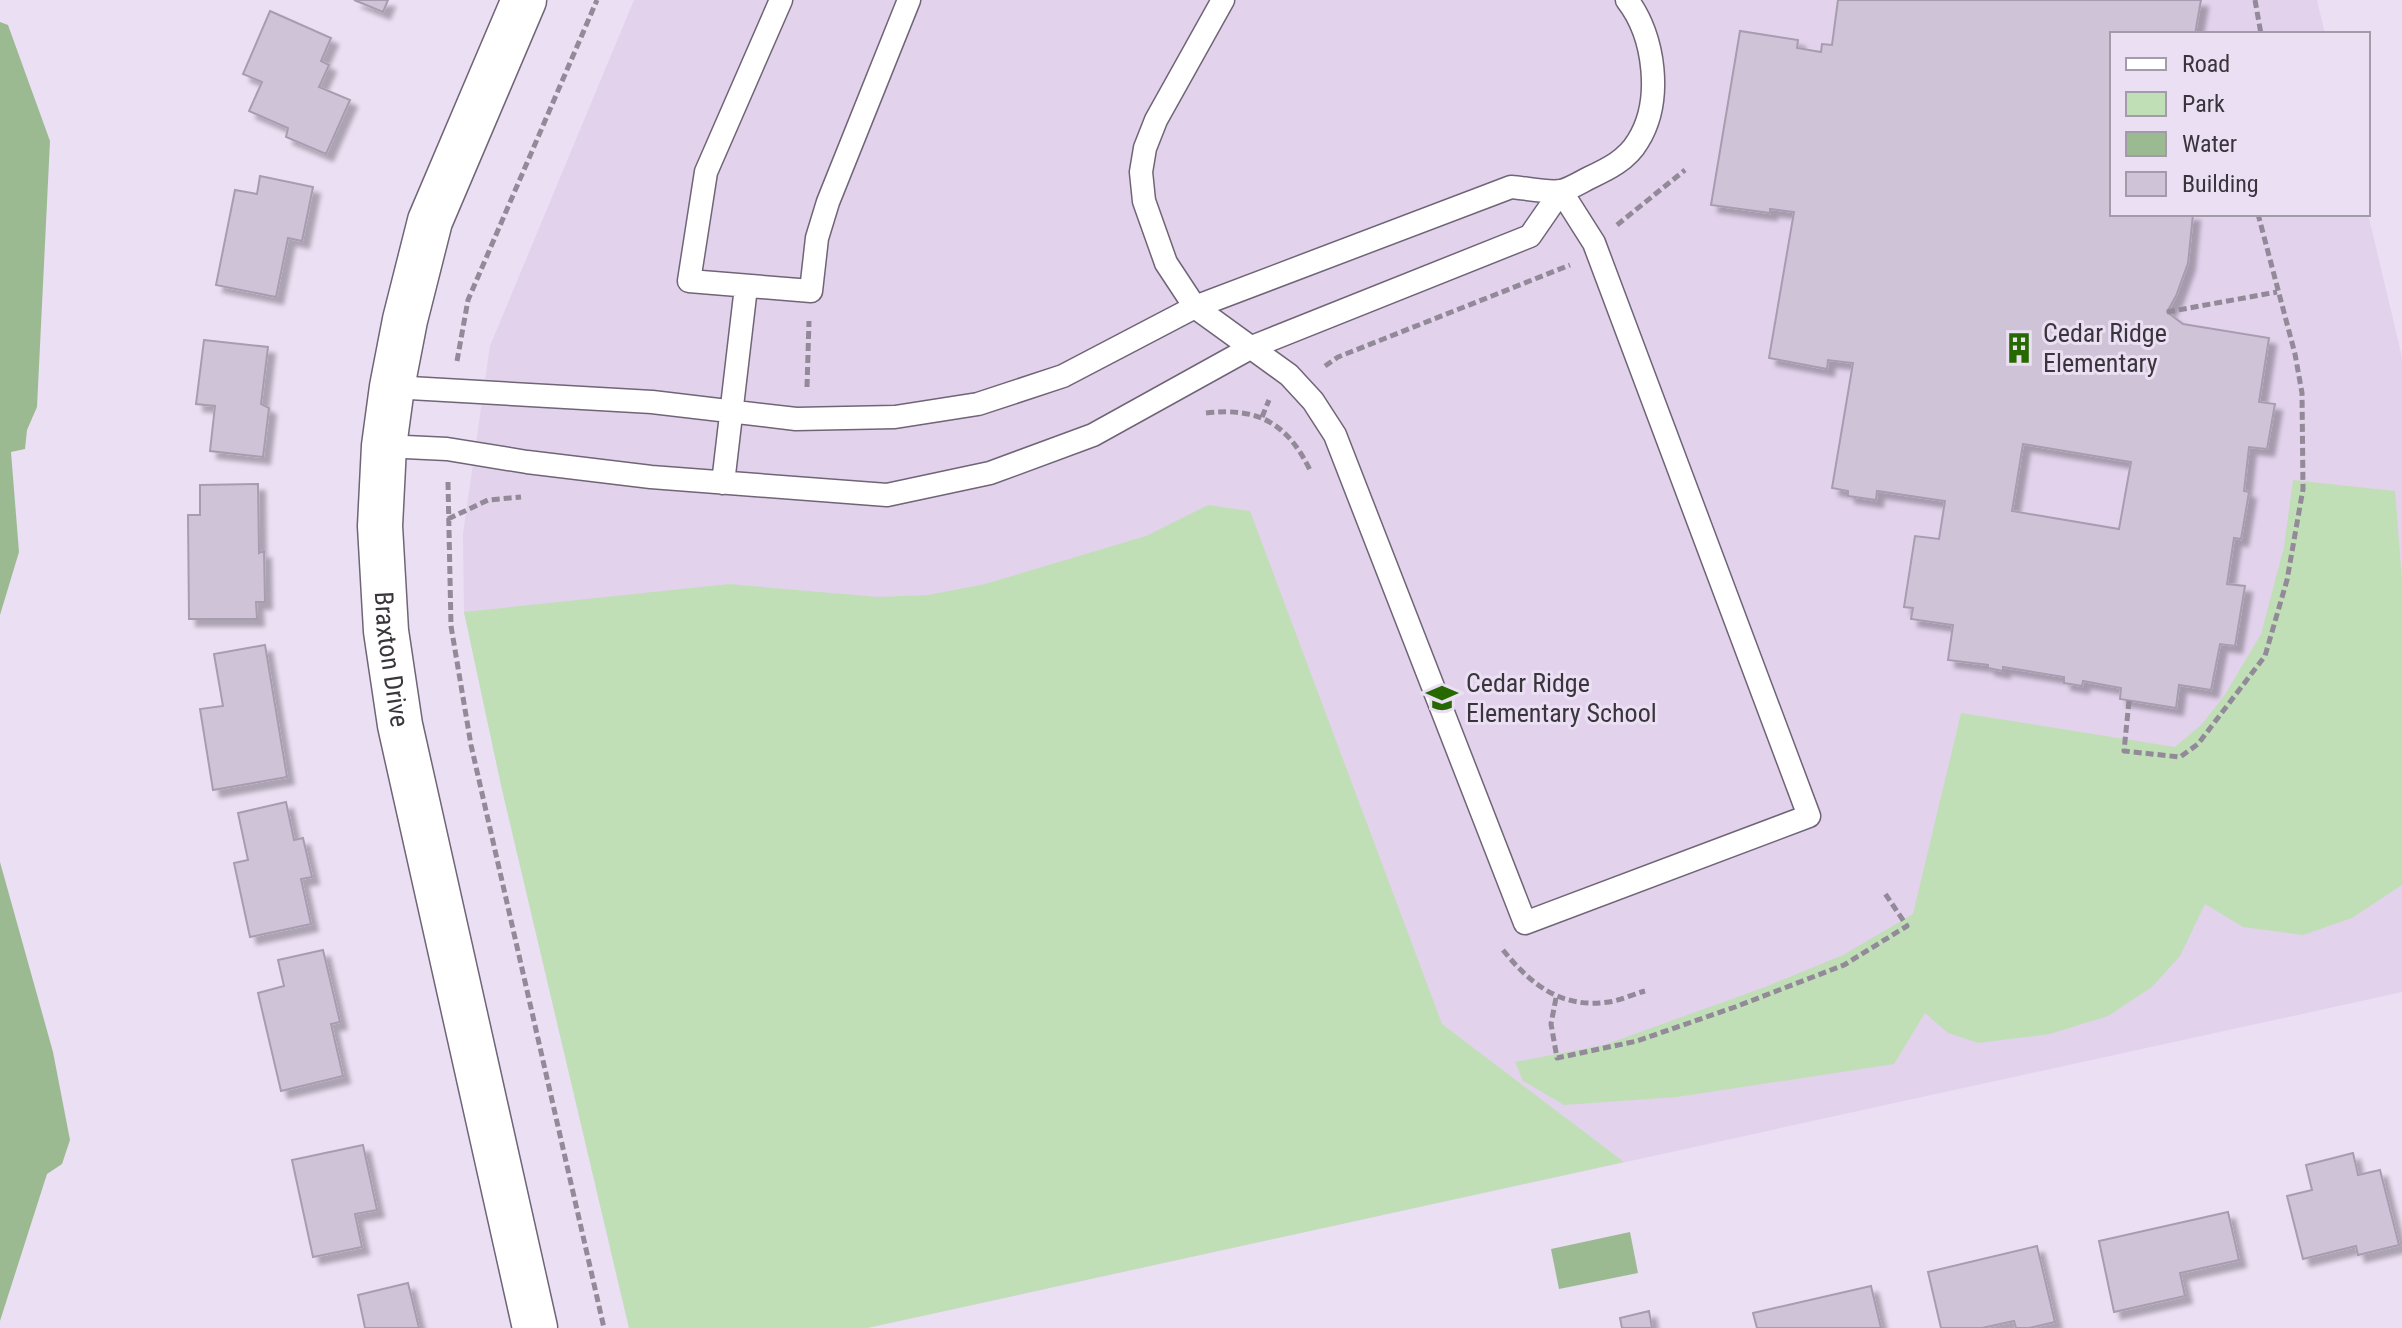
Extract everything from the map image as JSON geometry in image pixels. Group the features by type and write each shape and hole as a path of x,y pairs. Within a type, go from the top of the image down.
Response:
{"street":[{"name":"Braxton Drive","path":"524,0 430,221 392,387 384,446 380,526 385,616 400,725 535,1328"}],"lane":[{"path":"781,0 706,172 689,281 811,291 817,238 828,202 909,0"},
{"path":"1223,0 1156,120 1145,148 1141,172 1144,201 1166,263 1195,307 1252,347 1297,384 1313,401 1335,435 1525,923 1809,816 1594,243 1561,191"},
{"path":"392,387 652,402 796,419 895,417 978,404 1063,376 1195,307 1511,187 1561,191 1614,167 1638,141 1651,107 1653,75 1646,37 1635,10 1627,0"},
{"path":"384,446 447,449 543,464 723,483 887,495 990,473 1093,435 1252,347 1530,236 1561,191"},
{"path":"723,483 734,412 746,287"}],"path":[{"path":"451,390 468,300 597,0"},
{"path":"2255,0 2261,32"},
{"path":"1262,417 1266,402 1338,357 1567,268 1685,170"},
{"path":"2129,701 2124,751 2180,757 2198,744 2265,656 2287,580 2303,489 2302,393 2295,354 2258,216"},
{"path":"2167,312 2277,292"},
{"path":"1193,418 1204,413 1233,410 1262,417 1281,429 1299,449 1315,484"},
{"path":"447,449 451,626 471,745 604,1328"},
{"path":"448,519 488,500 525,496"},
{"path":"1556,998 1551,1024 1557,1058 1637,1041 1844,965 1907,926 1884,892"},
{"path":"1500,946 1523,975 1556,998 1609,1002 1645,991"}],"shaded area":[{"name":"Cedar Ridge Elementary School","path":"634,0 2317,0 2325,32 2110,32 2110,216 2368,216 2402,357 2402,992 867,1328 629,1328 501,785 464,612 463,534 490,346"}],"green space":[{"path":"2293,480 2395,491 2402,581 2402,885 2352,918 2303,935 2243,927 2205,904 2180,956 2152,987 2108,1016 2050,1034 1978,1043 1948,1033 1925,1013 1894,1064 1677,1097 1564,1105 1523,1081 1515,1062 1604,1045 1765,987 1843,955 1913,914 1961,713 2175,747 2202,724 2224,696 2261,634 2284,547"},
{"path":"1208,505 1250,511 1442,1024 1624,1162 867,1328 629,1328 501,785 464,612 729,584 878,597 928,595 985,584 1146,536"}],"water":[{"path":"0,22 8,25 50,141 37,407 27,430 25,449 11,452 19,552 0,615"},
{"path":"0,862 53,1052 70,1140 62,1164 47,1174 0,1321"},
{"path":"1630,1232 1638,1273 1559,1289 1551,1249"}],"building":[{"path":"354,0 388,0 383,12"},
{"name":"Cedar Ridge Elementary","path":"1838,0 2201,0 2195,32 2110,32 2110,216 2193,216 2188,263 2167,312 2183,324 2269,338 2259,402 2275,404 2267,449 2249,447 2244,491 2249,492 2241,539 2234,538 2227,584 2245,586 2235,646 2220,644 2211,690 2179,685 2176,708 2120,699 2121,688 2083,681 2082,686 2064,683 2064,677 2003,667 2003,671 1988,668 1988,665 1948,660 1953,625 1911,619 1913,608 1904,607 1915,536 1939,539 1945,501 1877,491 1876,500 1848,496 1848,491 1832,488 1853,363 1828,360 1827,369 1769,358 1794,212 1770,209 1770,213 1711,205 1740,31 1798,40 1797,48 1821,52 1822,44 1832,45","holes":["2023,444 2131,462 2119,529 2012,511"]},
{"path":"270,11 331,38 321,61 329,65 319,87 350,100 326,154 286,137 288,128 249,111 262,82 243,74"},
{"path":"260,176 313,187 302,241 288,238 276,297 216,285 235,190 257,194"},
{"path":"204,340 268,347 261,404 269,408 263,457 210,451 215,406 196,404"},
{"path":"258,484 259,553 264,551 265,602 256,602 257,619 189,619 188,515 200,515 200,485"},
{"path":"265,645 287,777 213,790 200,709 223,706 214,654"},
{"path":"286,802 294,840 303,838 312,877 301,879 311,924 250,937 234,863 248,860 238,813"},
{"path":"323,950 340,1022 331,1024 343,1076 281,1091 258,993 284,986 278,960"},
{"path":"363,1145 377,1210 355,1214 362,1247 313,1257 292,1160"},
{"path":"2353,1153 2358,1175 2380,1170 2399,1245 2358,1255 2356,1246 2303,1259 2287,1196 2312,1190 2306,1165"},
{"path":"2228,1212 2239,1260 2180,1273 2185,1296 2114,1312 2099,1241"},
{"path":"2037,1246 2055,1322 2029,1328 2016,1328 2014,1321 1982,1328 1941,1328 1928,1272"},
{"path":"408,1283 419,1328 365,1328 358,1295"},
{"path":"1871,1286 1881,1328 1757,1328 1753,1313"},
{"path":"1649,1311 1652,1328 1622,1328 1620,1318"}],"place":[{"name":"Cedar Ridge Elementary","path":"2019,348"},
{"name":"Cedar Ridge Elementary School","path":"1442,698"}]}
